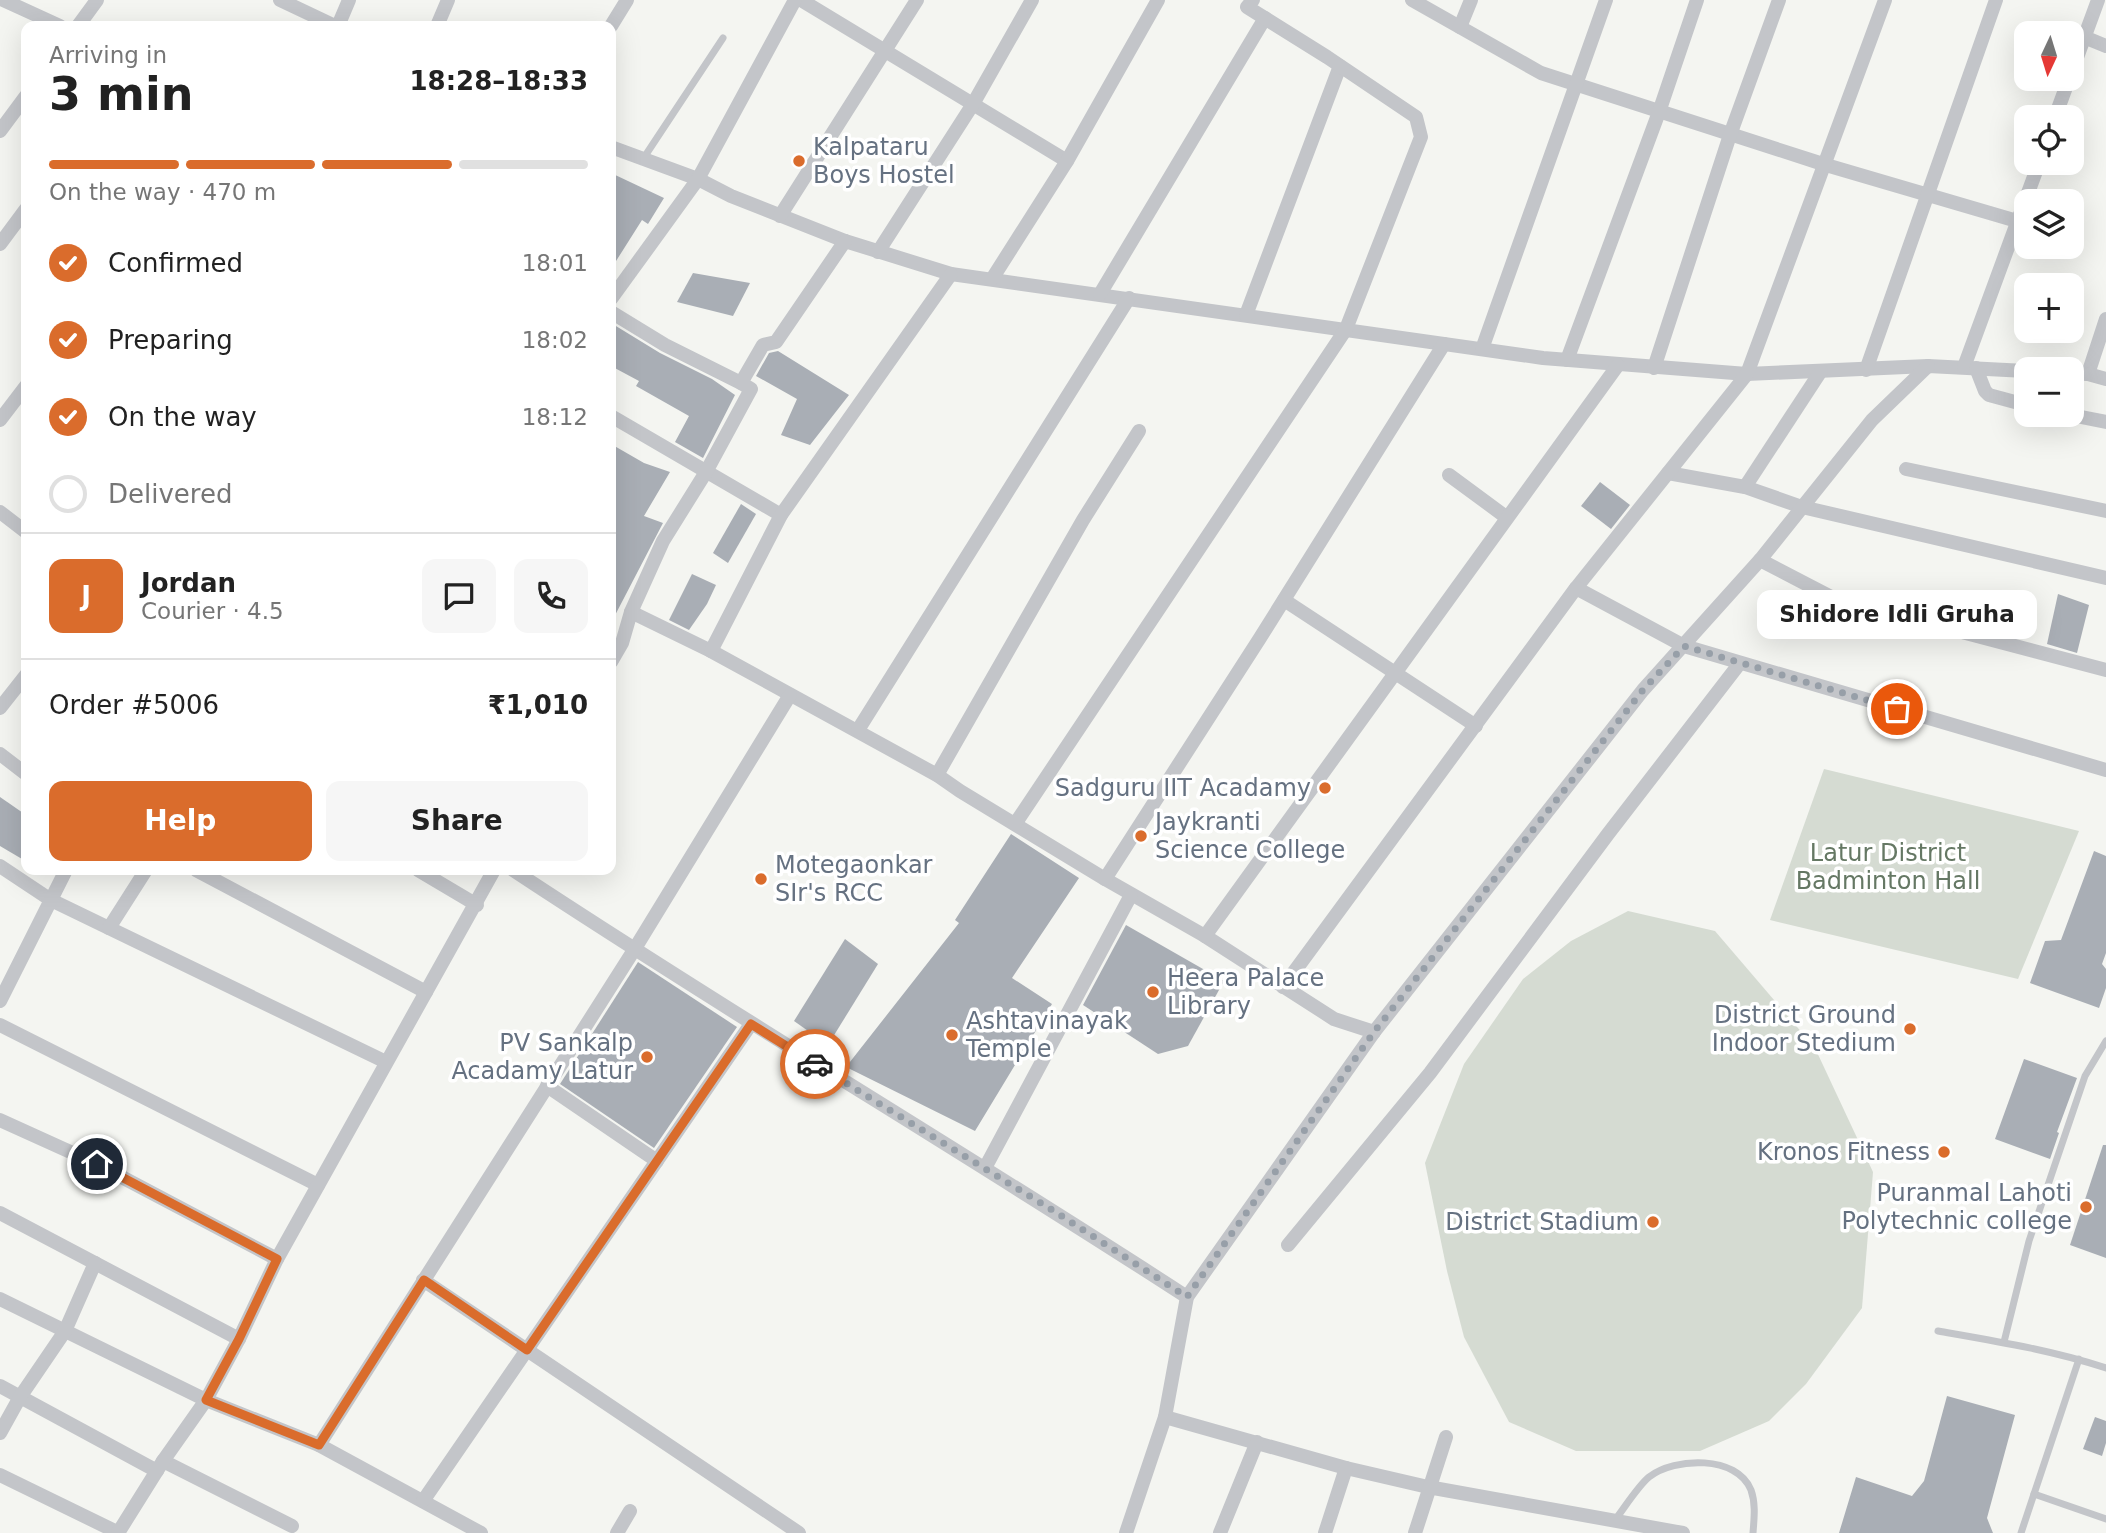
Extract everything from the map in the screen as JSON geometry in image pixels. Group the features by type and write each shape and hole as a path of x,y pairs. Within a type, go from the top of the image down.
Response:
{"street":[{"path":"3,0 49,21"},
{"path":"82,21 97,0"},
{"path":"280,0 326,21"},
{"path":"339,21 349,0"},
{"path":"440,21 448,0"},
{"path":"614,21 627,0"},
{"path":"616,292 698,179 795,0"},
{"path":"801,0 1067,161"},
{"path":"780,216 917,0"},
{"path":"878,252 973,104 1032,0"},
{"path":"992,279 1067,161 1158,0"},
{"path":"1412,0 1541,73 1826,166 2014,220"},
{"path":"1460,27 1471,0"},
{"path":"1482,349 1606,0"},
{"path":"1567,360 1659,112 1697,0"},
{"path":"1654,368 1730,135 1779,0"},
{"path":"1283,987 1576,588 1747,374 1826,166 1885,0"},
{"path":"1866,370 1996,0"},
{"path":"2098,0 2084,37 2106,46"},
{"path":"1015,824 1346,329 1421,138 1416,117 1265,18 1245,2"},
{"path":"1100,294 1265,18"},
{"path":"1246,315 1340,66"},
{"path":"0,130 21,103"},
{"path":"616,149 698,179 731,196 845,241 951,274 1444,344 1618,365 1747,374 1928,366 2014,370"},
{"path":"0,244 21,216"},
{"path":"2014,230 1970,367 1989,395 2014,402"},
{"path":"740,383 763,345 776,342 845,241"},
{"path":"711,651 781,515 951,274"},
{"path":"858,730 1129,298"},
{"path":"616,315 665,345 751,389 706,472 663,541 617,640"},
{"path":"2088,374 2106,319"},
{"path":"1105,879 1444,344"},
{"path":"1205,936 1618,365"},
{"path":"1126,1533 1165,1417 1187,1297 1374,1032 1643,690 1760,561 1872,420 1928,366"},
{"path":"1745,487 1821,371"},
{"path":"2084,374 2106,379"},
{"path":"0,420 21,393"},
{"path":"2084,418 2106,422"},
{"path":"616,420 781,515"},
{"path":"937,775 1058,563 1139,431"},
{"path":"1906,469 2106,512"},
{"path":"1668,473 1745,487 1802,507 2106,578"},
{"path":"1449,475 1506,517"},
{"path":"0,512 21,528"},
{"path":"1760,561 1833,598 2106,670"},
{"path":"1576,588 1684,646 2106,770"},
{"path":"1284,600 1476,726"},
{"path":"631,612 711,651 858,730 937,775 1131,895 1205,936 1334,1019 1374,1032"},
{"path":"1288,1245 1430,1073 1740,663"},
{"path":"0,708 21,681"},
{"path":"319,1445 634,950 790,695"},
{"path":"0,754 21,770"},
{"path":"0,866 51,900 386,1062"},
{"path":"0,1001 64,875"},
{"path":"109,928 143,875"},
{"path":"206,875 426,992"},
{"path":"426,875 477,905"},
{"path":"0,1475 118,1533 206,1400 277,1259 492,875"},
{"path":"521,875 634,950 1187,1297"},
{"path":"985,1168 1131,895"},
{"path":"423,1501 751,1024"},
{"path":"0,1025 318,1185"},
{"path":"547,1086 657,1161"},
{"path":"0,1120 97,1164 277,1259"},
{"path":"0,1213 239,1339"},
{"path":"0,1433 20,1397 65,1331 95,1263"},
{"path":"424,1280 799,1533"},
{"path":"0,1298 206,1400 319,1445 481,1533"},
{"path":"0,1386 290,1530 306,1533"},
{"path":"1165,1417 1346,1468 1428,1487 1683,1533"},
{"path":"1415,1533 1446,1437"},
{"path":"1220,1533 1257,1442"},
{"path":"1325,1533 1346,1468"},
{"path":"617,1533 630,1511"}],"lane":[{"path":"643,159 723,38"},
{"path":"2004,1342 2034,1228 2085,1076 2106,1041"},
{"path":"1938,1331 2004,1342 2106,1368"},
{"path":"2021,1533 2079,1359"},
{"path":"1615,1520 1649,1477 1682,1464 1706,1462 1722,1465 1739,1473 1750,1487 1754,1501 1753,1533"},
{"path":"2034,1494 2106,1519"}],"green space":[{"name":"Latur District Badminton Hall","path":"1824,769 2079,831 2018,979 1770,920"},
{"name":"District Stadium","path":"1628,911 1715,931 1815,1048 1873,1172 1862,1308 1806,1384 1769,1421 1700,1451 1576,1451 1509,1422 1464,1337 1447,1271 1425,1163 1464,1064 1523,979 1571,941"}],"building":[{"path":"616,175 664,198 648,224 642,220 616,261"},
{"path":"693,273 750,283 733,316 677,302"},
{"path":"616,326 660,353 712,379 735,395 703,458 675,442 689,416 636,386 639,381 616,369"},
{"path":"778,351 849,395 810,445 781,435 797,399 756,376 769,353"},
{"path":"616,447 644,463 670,472 644,516 663,523 616,613"},
{"path":"1600,482 1630,505 1611,529 1581,506"},
{"path":"741,504 756,514 728,563 713,553"},
{"path":"692,574 716,585 689,630 669,620"},
{"path":"2058,594 2089,605 2077,653 2047,644"},
{"path":"0,797 21,812 21,858 0,846"},
{"name":"Ashtavinayak Temple","path":"1011,834 1079,878 1012,978 1052,1004 975,1131 846,1067 959,923 955,920"},
{"path":"2094,851 2106,856 2106,953 2102,964 2106,969 2106,988 2099,1008 2030,983 2045,941 2061,940"},
{"name":"Heera Palace Library","path":"1126,925 1224,981 1188,1046 1158,1054 1083,1005"},
{"path":"845,939 878,964 828,1045 794,1021"},
{"name":"PV Sankalp Acadamy Latur","path":"638,962 737,1027 654,1148 560,1084"},
{"path":"2024,1059 2077,1078 2050,1159 1995,1139"},
{"path":"2103,1145 2106,1145 2106,1258 2070,1245"},
{"path":"1947,1396 2015,1415 1987,1518 1993,1533 1839,1533 1856,1477 1912,1496 1924,1481"},
{"path":"2095,1417 2106,1421 2106,1443 2102,1456 2083,1449"}],"way so far":[{"path":"815,1064 1057,1213 1187,1297 1374,1032 1643,690 1684,646 1897,709"}],"place":[{"name":"Kalpataru Boys Hostel","path":"799,161"},
{"name":"Shidore Idli Gruha","path":"1897,709"},
{"name":"Sadguru IIT Acadamy","path":"1325,788"},
{"name":"Jaykranti Science College","path":"1141,836"},
{"name":"Motegaonkar SIr's RCC","path":"761,879"},
{"name":"Heera Palace Library","path":"1153,992"},
{"name":"District Ground Indoor Stedium","path":"1910,1029"},
{"name":"Ashtavinayak Temple","path":"952,1035"},
{"name":"PV Sankalp Acadamy Latur","path":"647,1057"},
{"name":"Kronos Fitness","path":"1944,1152"},
{"name":"Puranmal Lahoti Polytechnic college","path":"2086,1207"},
{"name":"District Stadium","path":"1653,1222"}],"route":[{"path":"97,1164 277,1259 206,1400 319,1445 424,1280 527,1350 751,1024 815,1064"}]}
